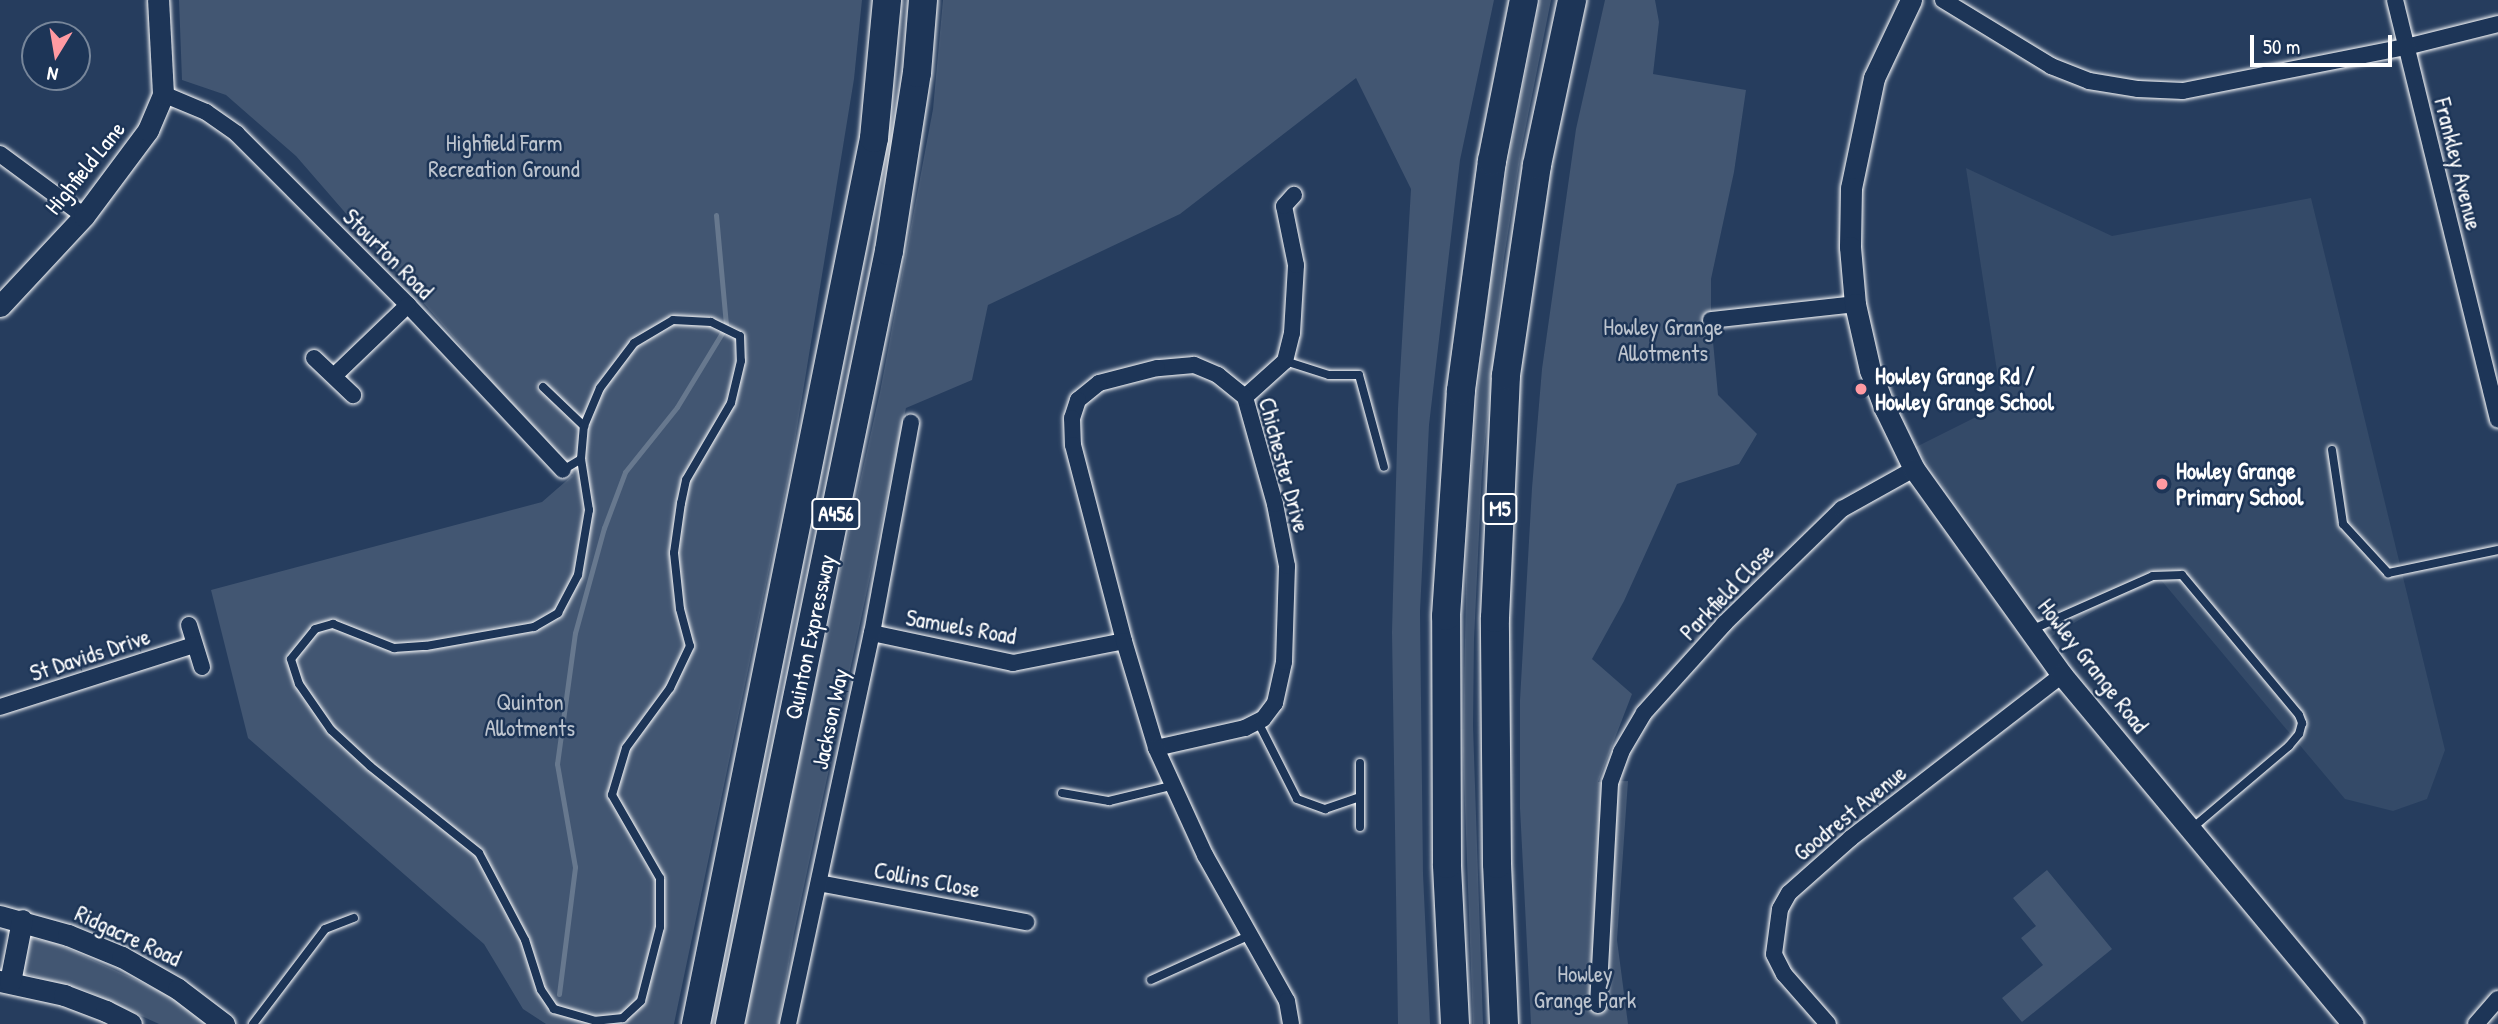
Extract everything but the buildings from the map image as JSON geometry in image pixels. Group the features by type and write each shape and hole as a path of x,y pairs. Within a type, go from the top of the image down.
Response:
{"highway":[{"name":"Quinton Expressway","path":"696,1024 874,138 887,0"},
{"name":"Quinton Expressway","path":"730,1024 889,251 917,73 923,0"},
{"name":"M5","path":"1455,1024 1447,864 1446,617 1460,417 1492,161 1524,0"},
{"name":"M5","path":"1504,1024 1497,864 1495,618 1506,374 1537,165 1572,0"}],"street":[{"name":"Highfield Lane","path":"0,306 84,216 131,158 148,130 163,94 158,0"},
{"name":"Howley Grange Road","path":"1911,0 1874,78 1864,113 1851,188 1850,247 1855,304 1870,370 1914,469 2062,675 2353,1024"},
{"path":"1943,0 2051,66 2089,80 2138,89 2183,91 2406,47 2498,24"},
{"name":"Frankley Avenue","path":"2395,0 2498,420"},
{"name":"Stourton Road","path":"163,94 206,112 237,134 408,305 563,470"},
{"path":"0,153 84,216"},
{"path":"1245,397 1284,361 1293,333 1296,265 1284,206 1294,195"},
{"path":"1711,320 1855,304"},
{"path":"335,375 408,305"},
{"path":"314,358 335,375 353,395"},
{"name":"Chichester Drive","path":"1258,722 1275,703 1284,662 1287,566 1275,504 1245,397 1218,375 1194,365 1157,368 1099,383 1078,400 1072,418 1073,445 1124,641 1156,748 1171,786 1287,1001 1291,1024"},
{"name":"Jackson Way","path":"788,1024 872,633 911,423"},
{"name":"Parkfield Close","path":"1598,1005 1610,783 1621,752 1644,713 1724,624 1842,509 1914,469"},
{"path":"189,625 202,667"},
{"name":"Samuels Road","path":"872,633 1013,663 1124,641"},
{"name":"St Davids Drive","path":"0,708 194,645"},
{"name":"Goodrest Avenue","path":"1828,1024 1784,974 1774,954 1780,909 1789,893 1851,838 2062,675"},
{"path":"1156,748 1245,728 1258,722"},
{"name":"Collins Close","path":"819,883 1026,922"},
{"name":"Ridgacre Road","path":"0,916 22,920 122,957 178,989 224,1024"},
{"path":"22,920 5,982 65,995 131,1024"},
{"path":"2476,1024 2498,999"}],"lane":[{"path":"673,320 711,322 740,336 741,361 731,403 686,480 681,503 674,553 680,609 690,646 670,688 626,748 612,795 660,878 660,928 641,1001 623,1018 596,1021 554,1009 541,990 525,940 479,853 370,766 331,730 299,684 291,659 315,629 333,624 394,648 534,627 558,612 579,575 589,510 581,459 584,426 600,388 634,343 673,320"},
{"path":"1284,361 1329,375 1359,375 1384,467"},
{"path":"543,387 584,426"},
{"path":"2332,450 2343,524 2388,573 2498,550"},
{"path":"563,470 581,459"},
{"path":"2031,630 2153,576 2182,575 2299,715 2302,723 2299,734 2289,746 2190,830"},
{"path":"1258,722 1297,799 1325,809 1360,797"},
{"path":"1360,763 1360,827"},
{"path":"1062,793 1108,801 1171,786"},
{"path":"253,1024 325,929 354,918"},
{"path":"1151,980 1250,936"}],"shaded area":[{"name":"Howley Grange Primary School","path":"1966,168 2112,236 2311,198 2445,750 2427,799 2393,811 2345,799 2161,580 2104,605 2049,638 1916,447 2002,404"}],"green space":[{"name":"Quinton Allotments","path":"179,0 862,0 854,79 791,465 674,1024 546,1024 523,1009 484,944 248,738 211,590 542,502 573,475 296,156 226,95 182,80"},
{"path":"943,0 1494,0 1460,160 1429,425 1420,612 1423,874 1430,1024 1398,1024 1392,632 1398,408 1411,189 1356,78 1180,214 988,305 972,380 906,408 794,933 779,1024 739,1024 880,392 933,109"},
{"path":"1540,0 1551,0 1522,146 1504,258 1482,471 1473,726 1483,1024 1473,1024 1463,751 1467,529 1477,396 1492,265 1511,146"},
{"path":"1605,0 1655,0 1659,22 1653,74 1746,90 1734,172 1711,279 1711,320 1718,395 1757,434 1739,464 1677,484 1624,601 1592,659 1632,694 1598,782 1628,781 1617,940 1628,1024 1531,1024 1520,808 1520,700 1532,488 1542,369 1576,129"},
{"path":"2047,870 2112,949 2022,1022 2002,998 2043,965 2021,938 2036,926 2013,898"},
{"path":"30,938 56,943 188,1004 213,1024 159,1024 85,990 22,973"}],"waterway":[{"path":"716,215 726,325"},
{"path":"559,994 575,867 557,764 575,633 604,528 625,472 677,407 722,333"}],"place":[{"name":"Howley Grange Rd / Howley Grange School","path":"1861,389"},
{"name":"Howley Grange Primary School","path":"2162,484"}],"park label":[{"name":"Highfield Farm Recreation Ground","path":"504,156"},
{"name":"Howley Grange Allotments","path":"1663,340"},
{"name":"Howley Grange Park","path":"1585,987"}]}
